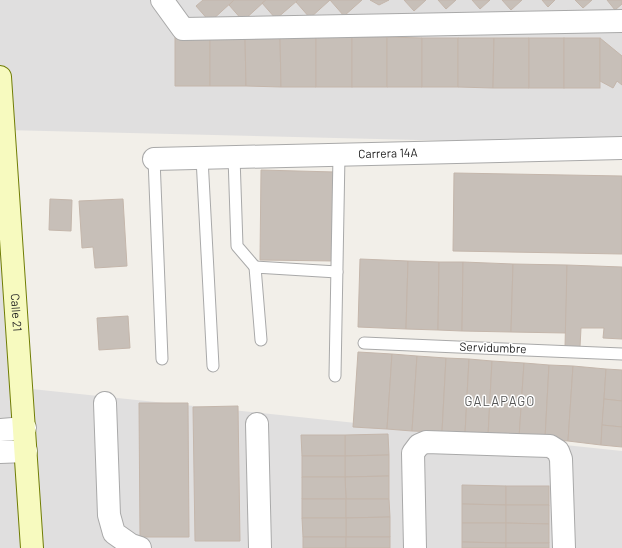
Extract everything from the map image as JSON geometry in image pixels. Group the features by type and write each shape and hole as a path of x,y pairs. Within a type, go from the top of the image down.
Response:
{"street":[{"path":"162,0 183,29 622,21"},
{"name":"Calle 21","path":"0,77 32,548"},
{"name":"Carrera 14A","path":"154,159 622,148"},
{"path":"105,403 108,515 114,533 131,545 140,548"},
{"path":"256,424 260,548"},
{"path":"0,430 25,428"},
{"path":"415,548 414,453 419,445 426,442 550,446 558,451 562,460 564,548"},
{"path":"0,452 26,451"}],"lane":[{"path":"335,376 339,155"},
{"path":"234,157 236,246 255,267 261,340"},
{"path":"202,158 213,366"},
{"path":"154,159 162,359"},
{"path":"255,267 337,272"},
{"name":"Servidumbre","path":"364,343 622,354"}],"shaded area":[{"path":"0,0 622,0 622,145 4,130 22,388 622,451 622,548 0,548"}],"building":[{"path":"203,0 234,0 210,22 196,6"},
{"path":"234,0 266,0 243,21 229,5"},
{"path":"266,0 298,0 276,19 262,3"},
{"path":"298,0 330,0 310,18 296,2"},
{"path":"330,0 362,0 344,16"},
{"path":"370,0 389,0 379,5"},
{"path":"404,0 426,0 414,11"},
{"path":"438,0 456,0 446,9"},
{"path":"472,0 490,0 480,9"},
{"path":"502,0 522,0 511,10"},
{"path":"542,0 555,0 548,7"},
{"path":"575,0 592,0 583,8"},
{"path":"607,0 622,0 622,4 615,10"},
{"path":"175,36 210,37 210,86 175,86"},
{"path":"210,37 245,37 246,86 210,86"},
{"path":"245,37 280,37 281,87 246,86"},
{"path":"280,37 316,37 316,87 281,87"},
{"path":"316,37 352,37 352,87 316,87"},
{"path":"352,37 387,37 387,87 352,87"},
{"path":"387,37 422,38 422,87 387,87"},
{"path":"422,38 458,38 458,87 422,87"},
{"path":"458,38 494,38 493,88 458,87"},
{"path":"494,38 529,38 529,88 493,88"},
{"path":"529,38 564,38 564,88 529,88"},
{"path":"564,38 600,38 600,88 564,88"},
{"path":"600,38 622,56 622,85 617,81 613,88 600,81"},
{"path":"261,170 335,172 334,261 260,260"},
{"path":"454,173 622,176 622,254 453,251"},
{"path":"50,199 72,200 71,231 49,230"},
{"path":"123,199 127,266 95,268 93,247 82,248 79,201"},
{"path":"360,259 408,261 406,329 358,327"},
{"path":"408,261 439,262 438,330 406,329"},
{"path":"439,262 463,262 462,331 438,330"},
{"path":"463,262 513,264 511,332 462,331"},
{"path":"513,264 567,265 566,333 511,332"},
{"path":"567,265 622,267 622,339 603,338 604,328 581,328 580,347 565,347"},
{"path":"128,316 130,348 99,350 97,318"},
{"path":"358,352 392,354 387,429 353,427"},
{"path":"392,354 417,356 412,431 387,429"},
{"path":"417,356 446,358 442,432 412,431"},
{"path":"446,358 469,359 465,434 442,432"},
{"path":"469,359 492,361 488,436 465,434"},
{"path":"492,361 524,363 519,438 488,436"},
{"path":"524,363 549,365 545,439 519,438"},
{"path":"549,365 573,366 568,441 545,439"},
{"path":"573,366 606,369 601,445 568,441"},
{"path":"606,369 622,370 622,401 604,399"},
{"path":"604,399 622,401 622,427 602,425"},
{"path":"139,403 188,403 189,537 140,537"},
{"path":"238,406 240,541 195,541 193,407"},
{"path":"602,425 622,427 622,447 601,445"},
{"path":"388,434 389,455 345,456 345,435"},
{"path":"301,435 345,435 345,456 302,456"},
{"path":"389,455 389,476 345,477 345,456"},
{"path":"302,456 345,456 345,477 302,477"},
{"path":"389,476 389,499 346,499 345,477"},
{"path":"302,477 345,477 346,499 302,499"},
{"path":"462,485 506,486 506,505 462,504"},
{"path":"506,486 549,486 549,505 506,505"},
{"path":"302,499 346,499 346,518 302,518"},
{"path":"346,499 389,499 390,517 346,518"},
{"path":"462,504 506,505 506,523 462,523"},
{"path":"506,505 549,505 549,524 506,523"},
{"path":"390,517 390,537 346,537 346,518"},
{"path":"302,518 346,518 346,537 303,537"},
{"path":"462,523 506,523 506,543 462,542"},
{"path":"506,523 549,524 549,543 506,543"},
{"path":"303,537 346,537 346,548 303,548"},
{"path":"346,537 390,537 390,548 346,548"},
{"path":"462,542 506,543 506,548 462,548"},
{"path":"506,543 549,543 549,548 506,548"}],"district":[{"name":"GALAPAGO","path":"500,401"}]}
